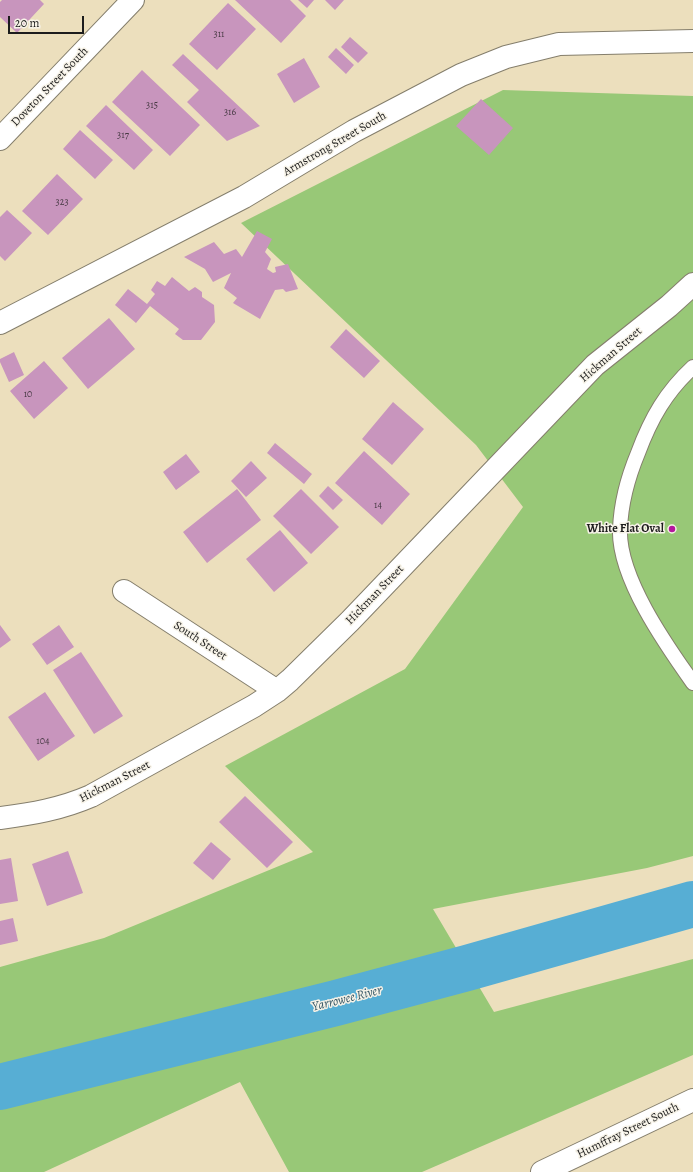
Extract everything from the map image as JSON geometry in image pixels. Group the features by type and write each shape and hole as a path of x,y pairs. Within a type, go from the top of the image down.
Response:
{"street":[{"name":"Doveton Street South","path":"0,139 133,0"},
{"name":"Armstrong Street South","path":"0,323 244,197 354,131 461,75 506,57 560,44 693,41"},
{"name":"Hickman Street","path":"0,818 54,810 78,802 254,706 277,691 356,615 595,365 669,306 693,284"},
{"name":"South Street","path":"124,591 277,691"},
{"name":"Humffray Street South","path":"542,1172 693,1100"}],"lane":[{"path":"693,367 681,378 663,401 646,432 633,465 624,495 620,530 622,551 631,580 657,629 693,683"}],"green space":[{"path":"503,90 693,96 693,856 647,868 433,909 494,1012 693,959 693,1055 422,1172 289,1172 240,1082 44,1172 0,1172 0,967 104,938 313,852 225,766 405,669 523,507 476,445 241,223"}],"building":[{"path":"2,0 40,0 44,4 17,33 0,17 0,2"},
{"path":"235,0 290,0 306,16 281,43"},
{"path":"298,0 314,0 307,8"},
{"path":"325,0 344,0 335,10"},
{"path":"228,3 256,29 217,70 189,44"},
{"path":"350,37 368,53 358,63 341,47"},
{"path":"336,48 354,65 346,74 328,57"},
{"path":"183,54 260,126 227,141 187,102 199,90 172,65"},
{"path":"304,58 320,87 294,103 277,74"},
{"path":"142,70 200,125 170,156 112,102"},
{"path":"481,99 513,128 489,155 456,126"},
{"path":"106,105 153,150 134,170 86,126"},
{"path":"80,130 113,160 95,179 63,149"},
{"path":"57,174 83,199 48,235 22,211"},
{"path":"7,210 32,233 5,261 0,256 0,217"},
{"path":"257,231 272,239 265,252 271,259 267,269 273,273 276,272 275,267 288,264 298,289 286,292 283,289 275,290 260,319 233,303 237,298 224,288 231,273 213,282 205,269 184,257 214,242 224,254 236,249 242,257"},
{"path":"172,277 189,291 195,287 202,292 202,297 214,305 215,322 201,340 183,340 175,334 179,329 150,306 136,323 115,305 128,289 147,304 155,294 151,290 157,281 165,286"},
{"path":"109,318 135,349 88,389 62,358"},
{"path":"346,329 380,361 364,378 330,347"},
{"path":"14,352 24,375 9,382 0,359"},
{"path":"44,361 68,388 34,419 10,391"},
{"path":"393,402 424,429 392,465 362,439"},
{"path":"275,443 312,474 304,484 267,453"},
{"path":"364,451 410,494 382,525 335,483"},
{"path":"186,454 200,472 176,490 163,472"},
{"path":"251,461 267,478 246,497 231,481"},
{"path":"328,486 343,500 333,510 319,496"},
{"path":"237,489 261,520 207,563 183,532"},
{"path":"301,489 339,527 311,554 273,516"},
{"path":"280,530 308,563 274,592 246,559"},
{"path":"0,625 11,640 0,648"},
{"path":"59,625 74,647 47,665 32,644"},
{"path":"81,652 123,716 94,734 53,670"},
{"path":"45,692 75,736 38,761 8,717"},
{"path":"245,796 293,842 267,868 219,822"},
{"path":"211,842 231,859 213,880 193,863"},
{"path":"68,851 83,893 47,906 32,864"},
{"path":"11,858 18,901 0,904 0,860"},
{"path":"13,918 18,941 0,945 0,921"}],"waterway":[{"name":"Yarrowee River","path":"0,1087 336,1003 467,968 693,904"}],"place":[{"name":"White Flat Oval","path":"672,529"}]}
